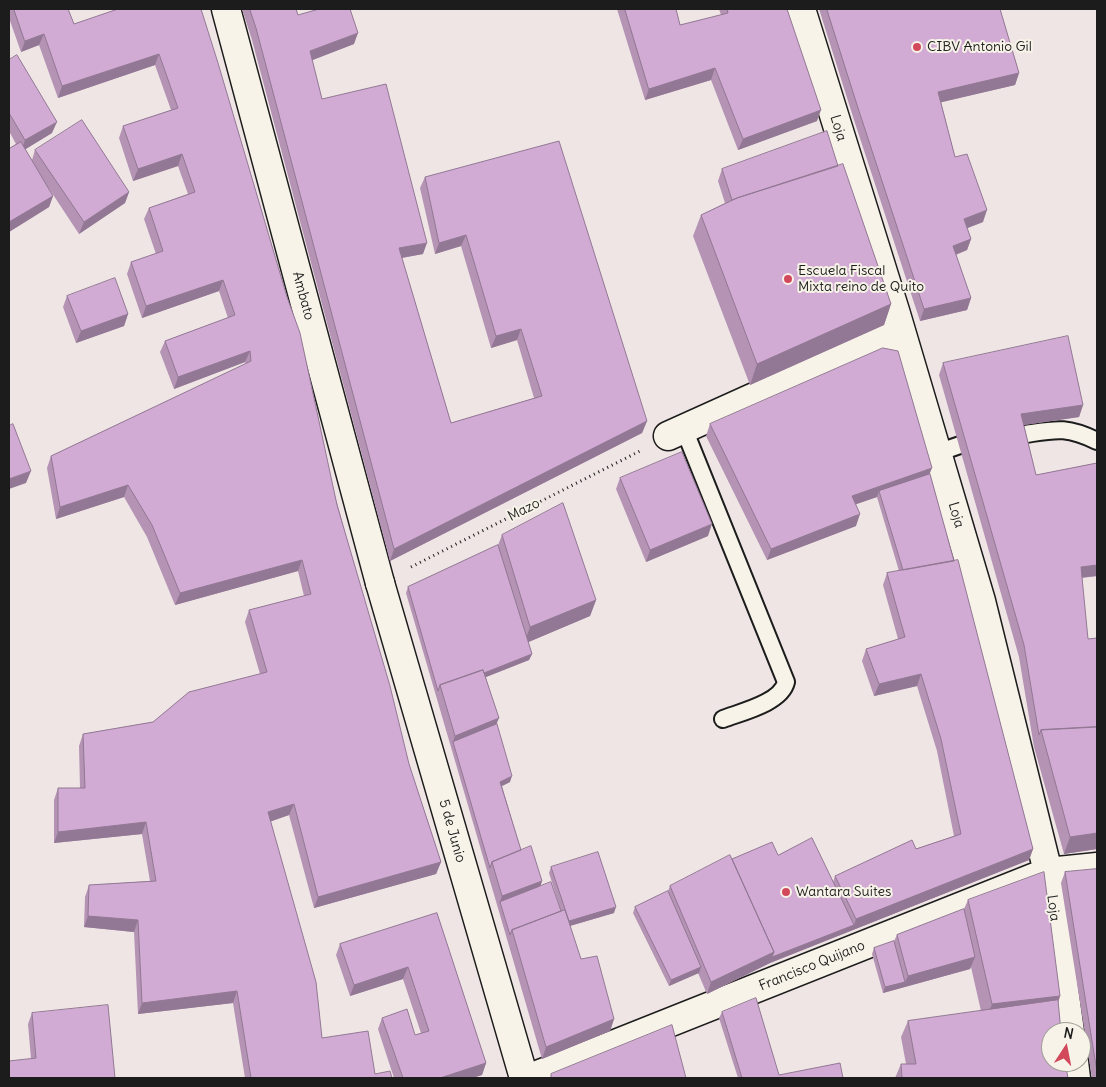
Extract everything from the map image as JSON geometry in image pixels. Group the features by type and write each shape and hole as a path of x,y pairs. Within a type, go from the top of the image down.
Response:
{"street":[{"name":"Ambato","path":"226,9 380,583"},
{"name":"Loja","path":"801,9 901,331 949,449 981,601 1048,872 1069,1022"},
{"path":"667,437 901,331"},
{"name":"5 de Junio","path":"380,583 524,1078"},
{"name":"Francisco Quijano","path":"530,1078 1048,872 1097,867"}],"lane":[{"path":"1019,435 1063,429 1097,440"},
{"path":"667,437 786,682 776,698 723,719"}],"path":[{"name":"Mazo","path":"409,568 667,437"}],"building":[{"path":"14,9 68,9 74,24 118,9 201,9 287,297 300,333 337,505 390,686 409,764 441,862 318,897 294,804 268,812 316,982 322,1038 368,1031 375,1074 390,1071 392,1078 251,1078 237,991 142,1003 138,920 88,916 89,885 156,881 146,822 58,832 58,788 85,788 83,734 153,722 189,692 267,672 249,610 311,594 302,560 180,593 152,525 128,485 60,507 51,456 251,361 250,351 178,377 165,341 235,315 223,280 146,306 131,262 163,251 149,208 195,192 182,154 138,169 123,126 178,108 159,54 62,86 44,34 25,41"},
{"path":"250,9 296,9 298,15 319,9 350,9 358,33 310,51 322,99 386,84 427,243 399,248 451,423 542,396 521,329 496,336 466,235 439,243 425,177 559,141 647,421 394,549"},
{"path":"625,9 676,9 680,25 728,13 727,9 787,9 821,110 743,139 715,68 649,89"},
{"path":"827,9 1000,9 1019,73 938,92 955,157 967,154 987,210 964,219 971,239 953,246 971,298 924,309"},
{"path":"17,55 57,122 25,140 9,113 9,60"},
{"path":"82,120 129,192 84,222 35,150"},
{"path":"827,131 838,166 732,200 722,169"},
{"path":"21,142 53,196 9,222 9,149"},
{"name":"Escuela Fiscal Mixta reino de Quito","path":"843,164 891,304 757,364 701,215 737,198"},
{"path":"115,278 128,314 81,331 67,296"},
{"path":"1068,336 1083,405 1021,414 1036,475 1097,463 1097,565 1081,567 1088,639 1097,638 1097,727 1041,730 1039,735 1024,645 943,363"},
{"path":"883,348 898,351 932,468 852,496 860,514 771,549 710,424"},
{"path":"13,424 31,471 9,479 9,426"},
{"path":"682,452 712,524 650,550 620,478"},
{"path":"930,474 954,561 903,570 879,491"},
{"path":"563,503 596,600 530,627 502,535"},
{"path":"498,545 532,654 484,673 483,670 440,685 438,691 408,587"},
{"path":"958,560 1033,849 856,919 835,876 912,840 916,849 961,834 941,739 921,674 879,684 866,649 905,637 887,573"},
{"path":"483,670 499,718 455,736 440,685"},
{"path":"497,724 512,776 500,782 521,850 492,862 490,868 453,742"},
{"path":"1097,727 1097,833 1070,837 1041,730"},
{"path":"812,838 854,925 772,957 774,952 732,859 772,842 778,855"},
{"path":"531,846 542,881 502,896 492,862"},
{"path":"598,852 616,907 569,921 551,867"},
{"path":"730,855 774,952 711,982 670,886"},
{"path":"1097,869 1097,1072 1091,1022 1089,1022 1065,872"},
{"path":"1044,872 1060,996 992,1004 968,900"},
{"path":"551,882 561,911 512,930 510,935 500,902"},
{"path":"668,891 701,967 671,980 635,907"},
{"path":"964,909 975,957 908,976 897,935"},
{"path":"565,910 581,959 597,956 614,1019 546,1047 512,930"},
{"path":"437,913 486,1063 440,1078 403,1078 382,1018 407,1009 415,1035 429,1031 408,967 354,985 340,944"},
{"path":"894,941 905,982 885,987 874,948"},
{"path":"756,998 779,1075 840,1063 843,1078 742,1078 722,1012"},
{"path":"1058,1000 1060,1022 1041,1022 1041,1072 1067,1072 1068,1078 902,1078 901,1064 916,1064 908,1021"},
{"path":"108,1005 115,1078 9,1078 9,1061 36,1058 32,1013"},
{"path":"672,1025 686,1078 551,1078 551,1074"}],"place":[{"name":"CIBV Antonio Gil","path":"917,47"},
{"name":"Escuela Fiscal Mixta reino de Quito","path":"788,279"},
{"name":"Wantara Suites","path":"786,892"}]}
